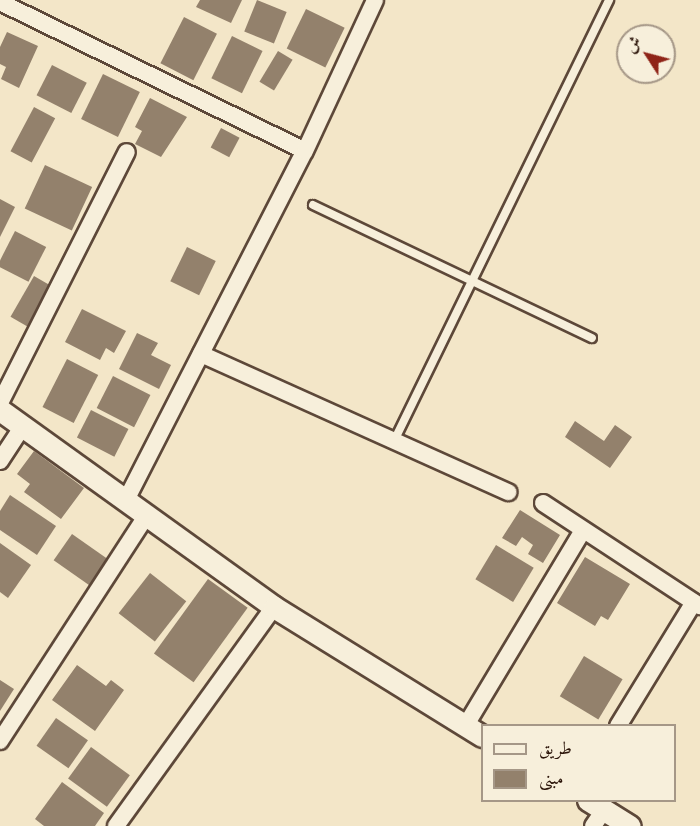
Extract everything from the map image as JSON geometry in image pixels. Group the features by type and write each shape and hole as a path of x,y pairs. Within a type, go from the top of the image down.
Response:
{"street":[{"path":"125,502 305,151 375,0"},
{"path":"0,2 305,151"},
{"path":"0,403 127,152"},
{"path":"201,354 508,492"},
{"path":"0,410 274,607 474,730 583,530"},
{"path":"0,461 23,426"},
{"path":"543,503 697,604 619,724"},
{"path":"0,741 146,516"},
{"path":"116,826 274,607"},
{"path":"595,812 630,826"}],"lane":[{"path":"394,441 609,0"},
{"path":"312,205 592,338"}],"building":[{"path":"200,0 242,0 231,23 196,7"},
{"path":"257,0 287,12 274,44 244,32"},
{"path":"306,9 345,28 325,67 287,49"},
{"path":"184,17 217,34 193,80 160,63"},
{"path":"7,32 38,46 19,88 1,79 6,67 0,64 0,47"},
{"path":"232,36 263,51 242,93 211,78"},
{"path":"278,51 293,60 274,91 259,82"},
{"path":"52,65 87,83 71,113 37,95"},
{"path":"103,74 140,92 118,137 81,119"},
{"path":"150,98 187,117 161,157 135,144 142,131 135,127"},
{"path":"34,107 55,118 32,162 11,151"},
{"path":"221,128 240,138 229,157 211,147"},
{"path":"45,165 92,187 72,230 25,209"},
{"path":"0,199 15,207 0,237"},
{"path":"15,231 46,247 28,282 0,267 0,260"},
{"path":"187,247 216,261 199,295 170,281"},
{"path":"34,276 51,286 28,327 10,317"},
{"path":"82,309 126,331 114,353 106,348 100,360 65,342"},
{"path":"137,333 158,343 151,355 171,365 159,389 119,369"},
{"path":"67,359 98,375 74,423 42,407"},
{"path":"113,376 150,395 134,427 97,408"},
{"path":"91,410 128,429 114,457 77,438"},
{"path":"575,421 604,441 615,425 632,437 610,468 565,437"},
{"path":"34,451 84,488 61,519 24,492 30,484 17,474"},
{"path":"10,495 56,526 37,555 0,530 0,511"},
{"path":"520,510 560,535 543,563 528,554 533,545 522,537 516,546 502,538"},
{"path":"72,534 111,561 92,587 54,560"},
{"path":"0,543 31,565 8,598 0,592"},
{"path":"496,545 534,568 513,602 475,579"},
{"path":"585,557 630,584 608,620 601,616 595,626 557,603"},
{"path":"150,573 186,601 155,642 119,613"},
{"path":"208,579 248,608 194,682 154,653"},
{"path":"584,656 623,679 598,719 560,696"},
{"path":"77,665 106,686 111,680 124,690 95,731 52,700"},
{"path":"0,680 14,689 0,711"},
{"path":"56,718 88,740 68,768 36,746"},
{"path":"91,747 130,775 107,807 68,779"},
{"path":"62,782 104,813 95,826 44,826 35,819"}]}
